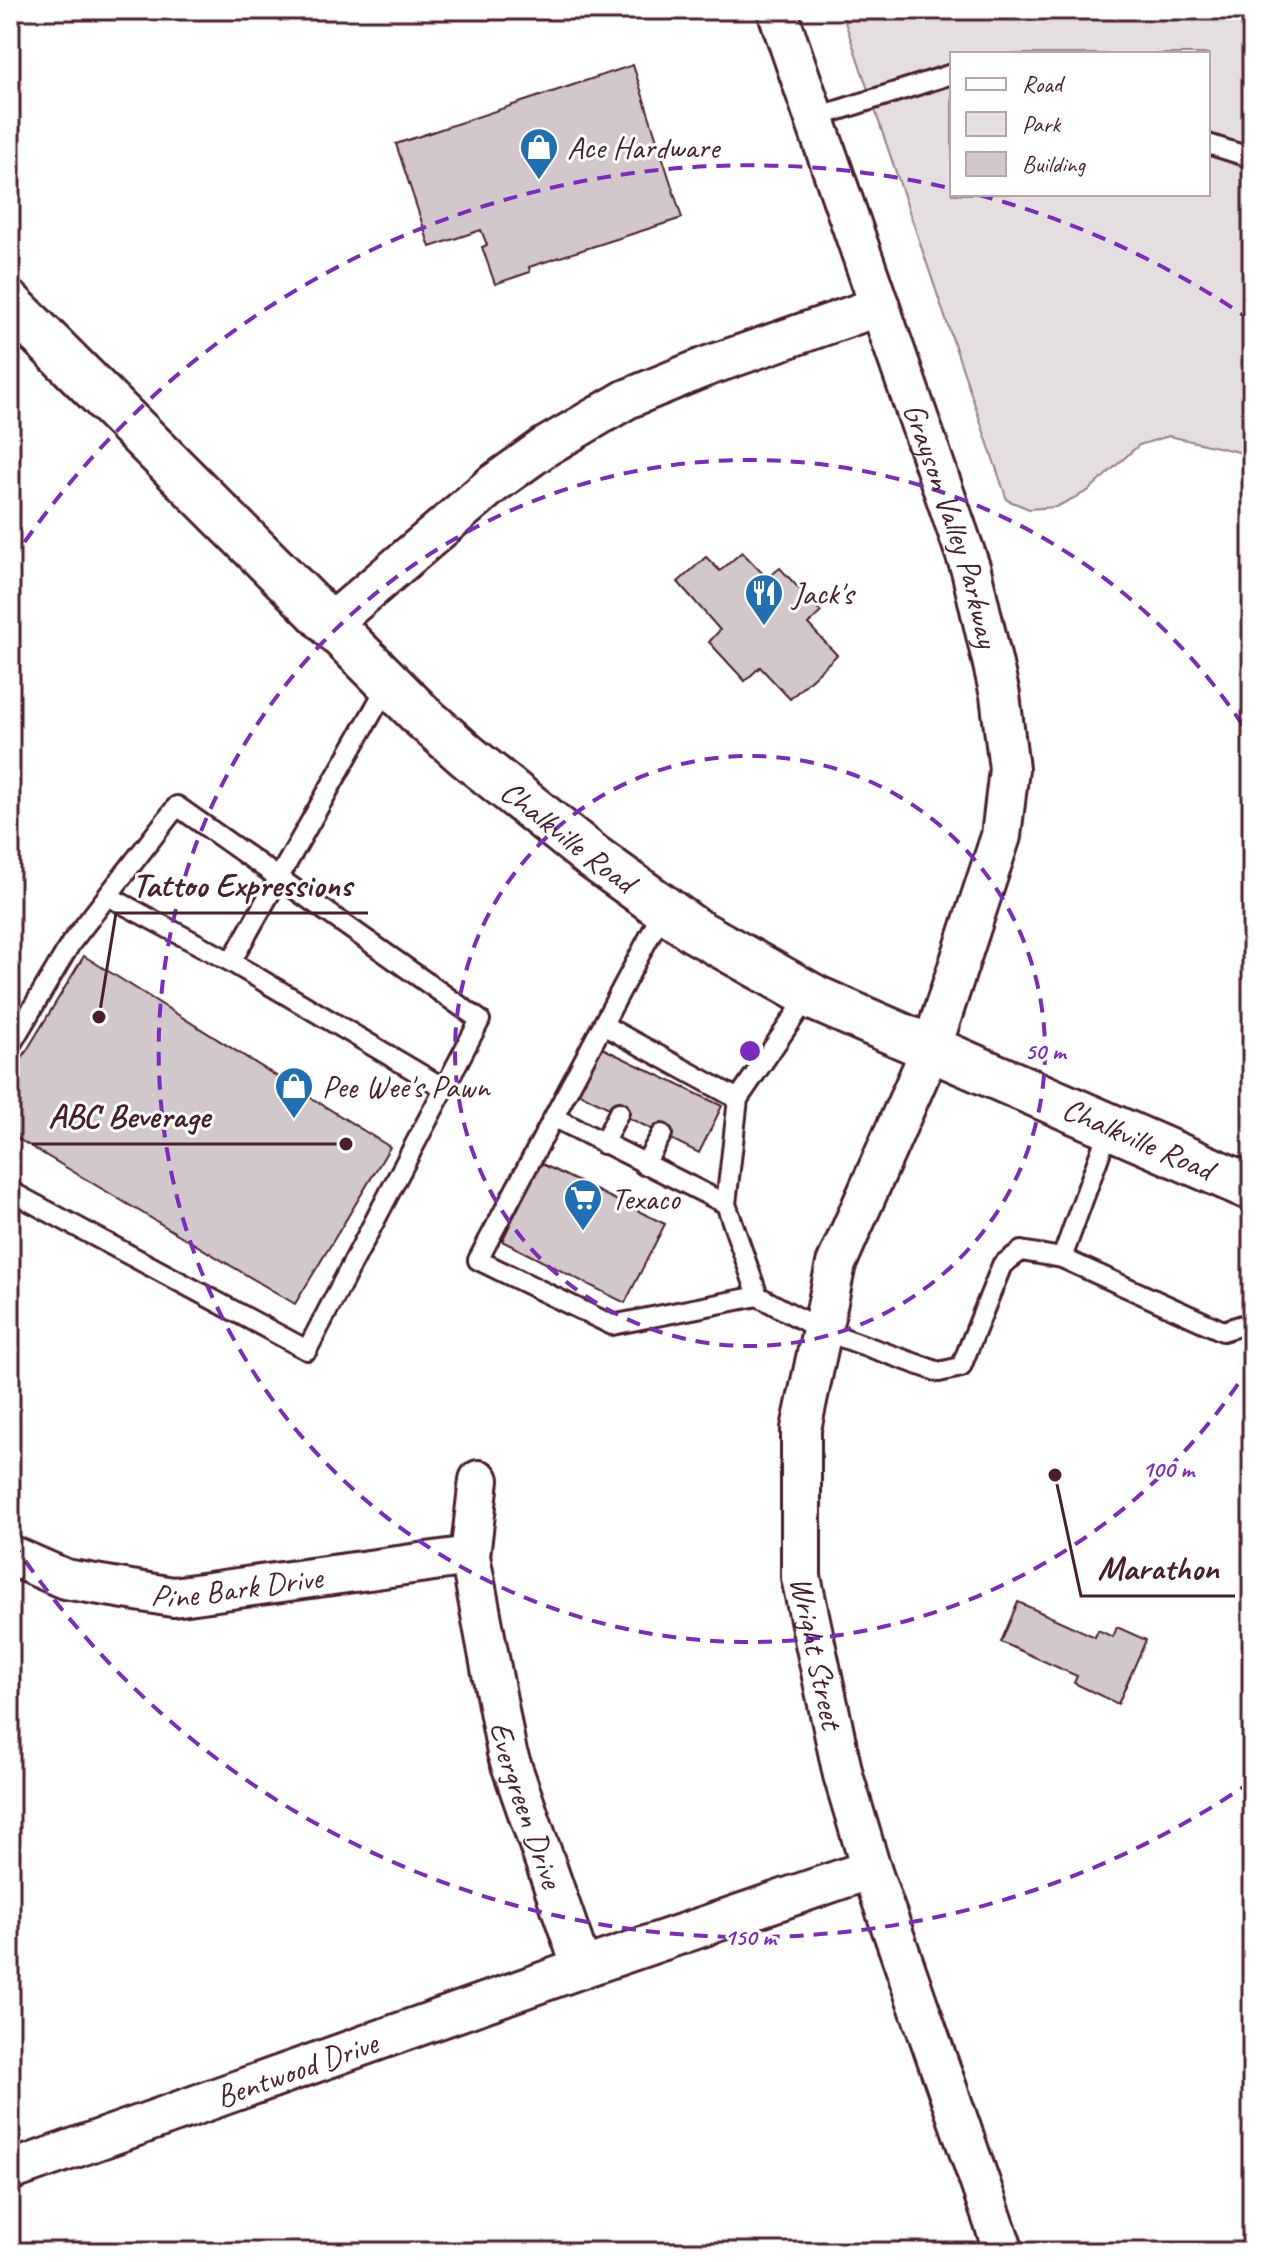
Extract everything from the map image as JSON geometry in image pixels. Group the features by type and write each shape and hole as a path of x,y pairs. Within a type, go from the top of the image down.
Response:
{"main road":[{"name":"Chalkville Road","path":"10,304 389,683 467,756 593,857 664,909 694,930 809,995 1252,1188"}],"street":[{"name":"Grayson Valley Parkway","path":"777,10 971,570 1000,695 1009,769 1001,836 931,1049"},
{"path":"330,624 492,485 545,447 627,399 705,367 880,306"},
{"name":"Wright Street","path":"931,1049 836,1264 801,1429 801,1577 843,1775 871,1869 1004,2252"},
{"name":"Evergreen Drive","path":"479,1480 470,1556 507,1753 582,1968"},
{"name":"Pine Bark Drive","path":"10,1555 65,1579 173,1597 470,1556"},
{"path":"582,1968 871,1869"},
{"name":"Bentwood Drive","path":"10,2171 582,1968"}],"lane":[{"path":"814,118 950,75"},
{"path":"1210,145 1252,158"},
{"path":"231,962 389,683"},
{"path":"10,1046 71,943 177,806 480,1020 307,1350 10,1191"},
{"path":"108,896 231,962 444,1088"},
{"path":"664,909 478,1260 612,1325 758,1296 821,1330 939,1372 961,1367 1002,1265 1021,1251 1062,1258 1223,1331 1252,1322"},
{"path":"758,1296 726,1204 738,1099 809,995"},
{"path":"603,1025 648,1060 691,1082 738,1099"},
{"path":"603,1144 619,1112"},
{"path":"555,1118 726,1204"},
{"path":"1062,1258 1110,1126"},
{"path":"644,1165 662,1134"}],"green space":[{"path":"841,10 1252,10 1252,455 1169,436 1139,445 1088,491 1056,507 1029,509 1007,500"}],"building":[{"name":"Ace Hardware","path":"633,65 682,218 529,267 530,272 495,284 482,247 487,245 481,230 430,247 396,144"},
{"name":"Jack's","path":"742,552 767,578 780,568 821,612 808,624 837,655 790,699 760,667 745,681 709,642 720,630 678,582 706,557 720,571"},
{"path":"84,956 390,1147 295,1304 10,1134 10,1078"},
{"name":"Texaco","path":"600,1047 722,1106 699,1153 577,1092"},
{"name":"Texaco","path":"540,1163 665,1224 625,1303 502,1241"},
{"path":"1018,1602 1095,1637 1098,1630 1113,1637 1117,1627 1146,1640 1118,1704 1074,1683 1077,1676 1001,1642"}],"place":[{"name":"Ace Hardware","path":"539,181"},
{"name":"Jack's","path":"764,627"},
{"name":"Tattoo Expressions","path":"99,1017"},
{"name":"Pee Wee's Pawn","path":"294,1120"},
{"name":"ABC Beverage","path":"346,1144"},
{"name":"Texaco","path":"583,1232"},
{"name":"Marathon","path":"1055,1475"}]}
